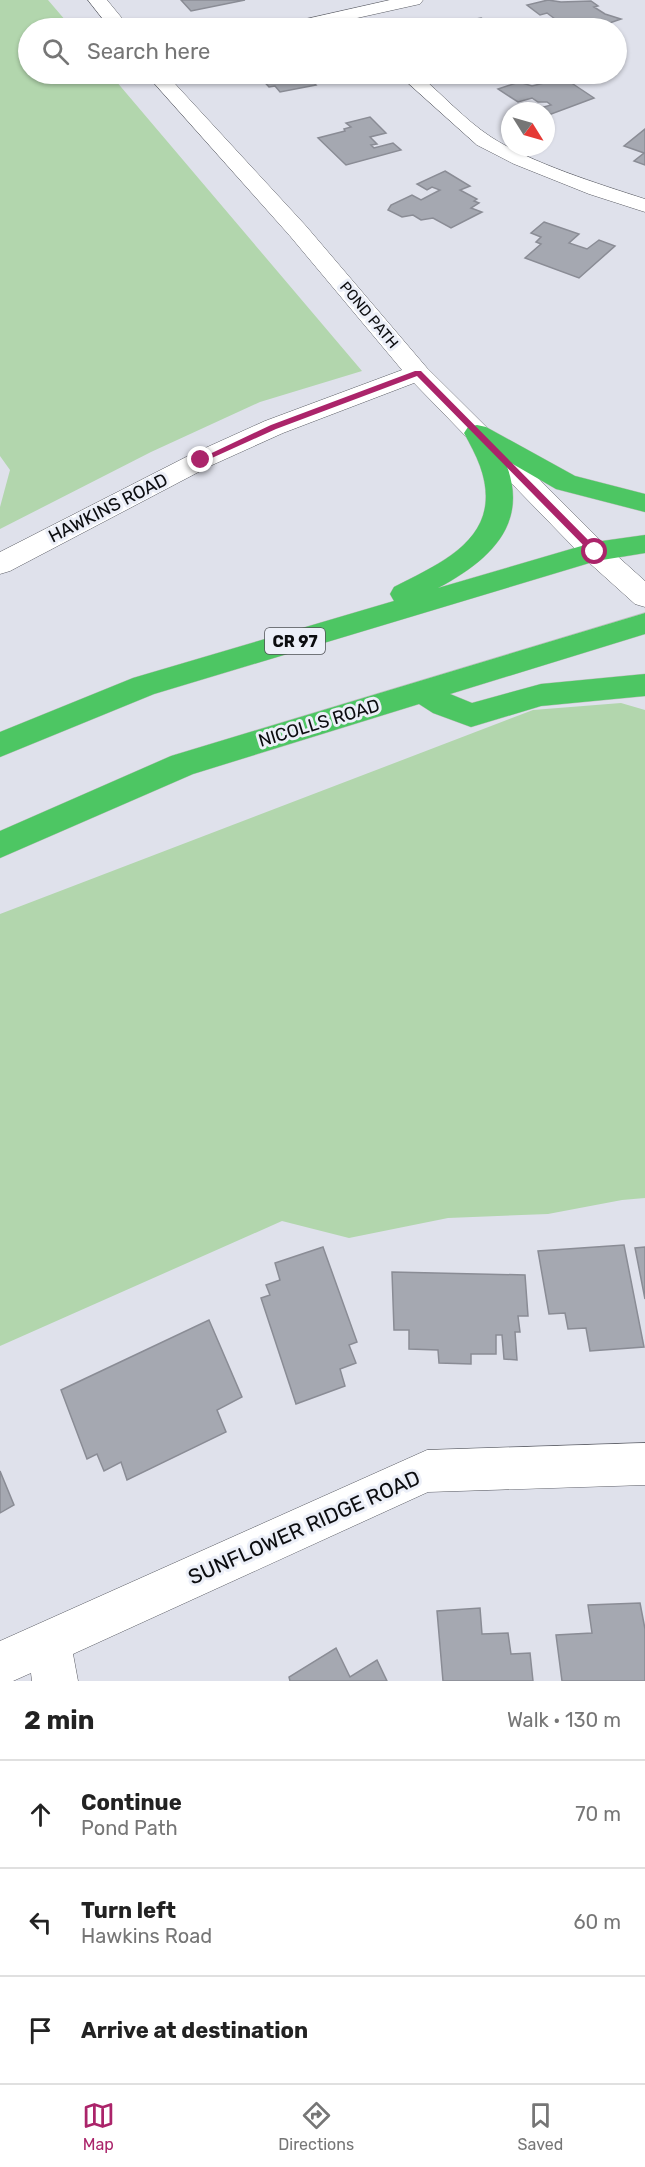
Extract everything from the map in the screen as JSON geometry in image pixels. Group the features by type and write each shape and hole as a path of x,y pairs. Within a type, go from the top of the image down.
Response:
{"highway":[{"path":"477,433 566,483 645,503"},
{"path":"341,628 450,570 484,545 497,520 500,494 495,470 477,433"},
{"name":"CR 97","path":"0,745 144,686 595,552 645,544"},
{"name":"NICOLLS ROAD","path":"0,845 182,765 645,623"},
{"path":"423,691 444,705 471,715 541,695 645,685"}],"street":[{"path":"97,0 112,18"},
{"path":"325,0 345,18"},
{"path":"361,18 414,0"},
{"name":"POND PATH","path":"165,84 298,231 418,373 595,552 645,597"},
{"path":"418,84 484,141 521,160 596,190 645,206"},
{"name":"HAWKINS ROAD","path":"0,564 201,460 274,427 418,373"},
{"name":"SUNFLOWER RIDGE ROAD","path":"0,1664 52,1661 427,1471 645,1464"}],"green space":[{"path":"0,0 48,0 63,18 18,18 18,84 118,84 362,371 260,402 151,452 0,529 0,507 10,470 0,456"},
{"path":"621,703 645,710 645,1198 548,1214 448,1218 349,1238 282,1221 0,1346 0,914 533,710"}],"building":[{"path":"181,0 245,0 191,11"},
{"path":"548,0 591,1 598,6 594,7 605,14 618,18 554,18 547,13 540,15 527,5"},
{"path":"266,84 316,85 280,92 275,86 269,87"},
{"path":"513,84 532,86 573,84 594,98 555,113 555,102 538,102 532,98 518,102 498,89"},
{"path":"370,117 386,133 370,137 377,144 371,145 374,148 393,143 401,150 346,165 318,138 345,131 344,129 351,127 346,123"},
{"path":"645,129 645,165 634,161 644,153 624,146"},
{"path":"445,171 470,186 460,190 477,199 474,201 479,203 471,208 482,212 451,228 433,218 421,220 413,215 402,217 388,210 391,205 412,195 421,200 440,190 432,187 427,190 417,184"},
{"path":"544,222 579,234 569,243 587,249 599,240 615,246 579,278 525,258 541,244 536,242 541,237 531,233"},
{"path":"624,1245 644,1347 590,1351 586,1328 568,1329 565,1313 549,1314 538,1251"},
{"path":"323,1247 357,1342 349,1345 356,1363 340,1369 345,1386 296,1404 261,1298 270,1295 266,1285 280,1280 275,1263"},
{"path":"645,1247 645,1299 635,1248"},
{"path":"392,1272 525,1275 528,1316 518,1316 520,1332 515,1332 517,1360 504,1359 502,1335 496,1335 496,1354 471,1354 471,1364 439,1363 438,1350 409,1349 409,1330 394,1330"},
{"path":"209,1320 242,1397 217,1410 226,1432 127,1480 121,1462 104,1471 97,1454 87,1459 61,1390"},
{"path":"0,1471 14,1505 0,1513"},
{"path":"640,1603 645,1629 645,1681 562,1681 556,1635 592,1633 588,1605"},
{"path":"480,1608 482,1634 508,1633 511,1654 530,1653 533,1681 443,1681 437,1611"},
{"path":"336,1648 350,1677 377,1660 387,1681 290,1681 289,1677"}],"route":[{"path":"201,460 274,427 418,373 595,552"}]}
